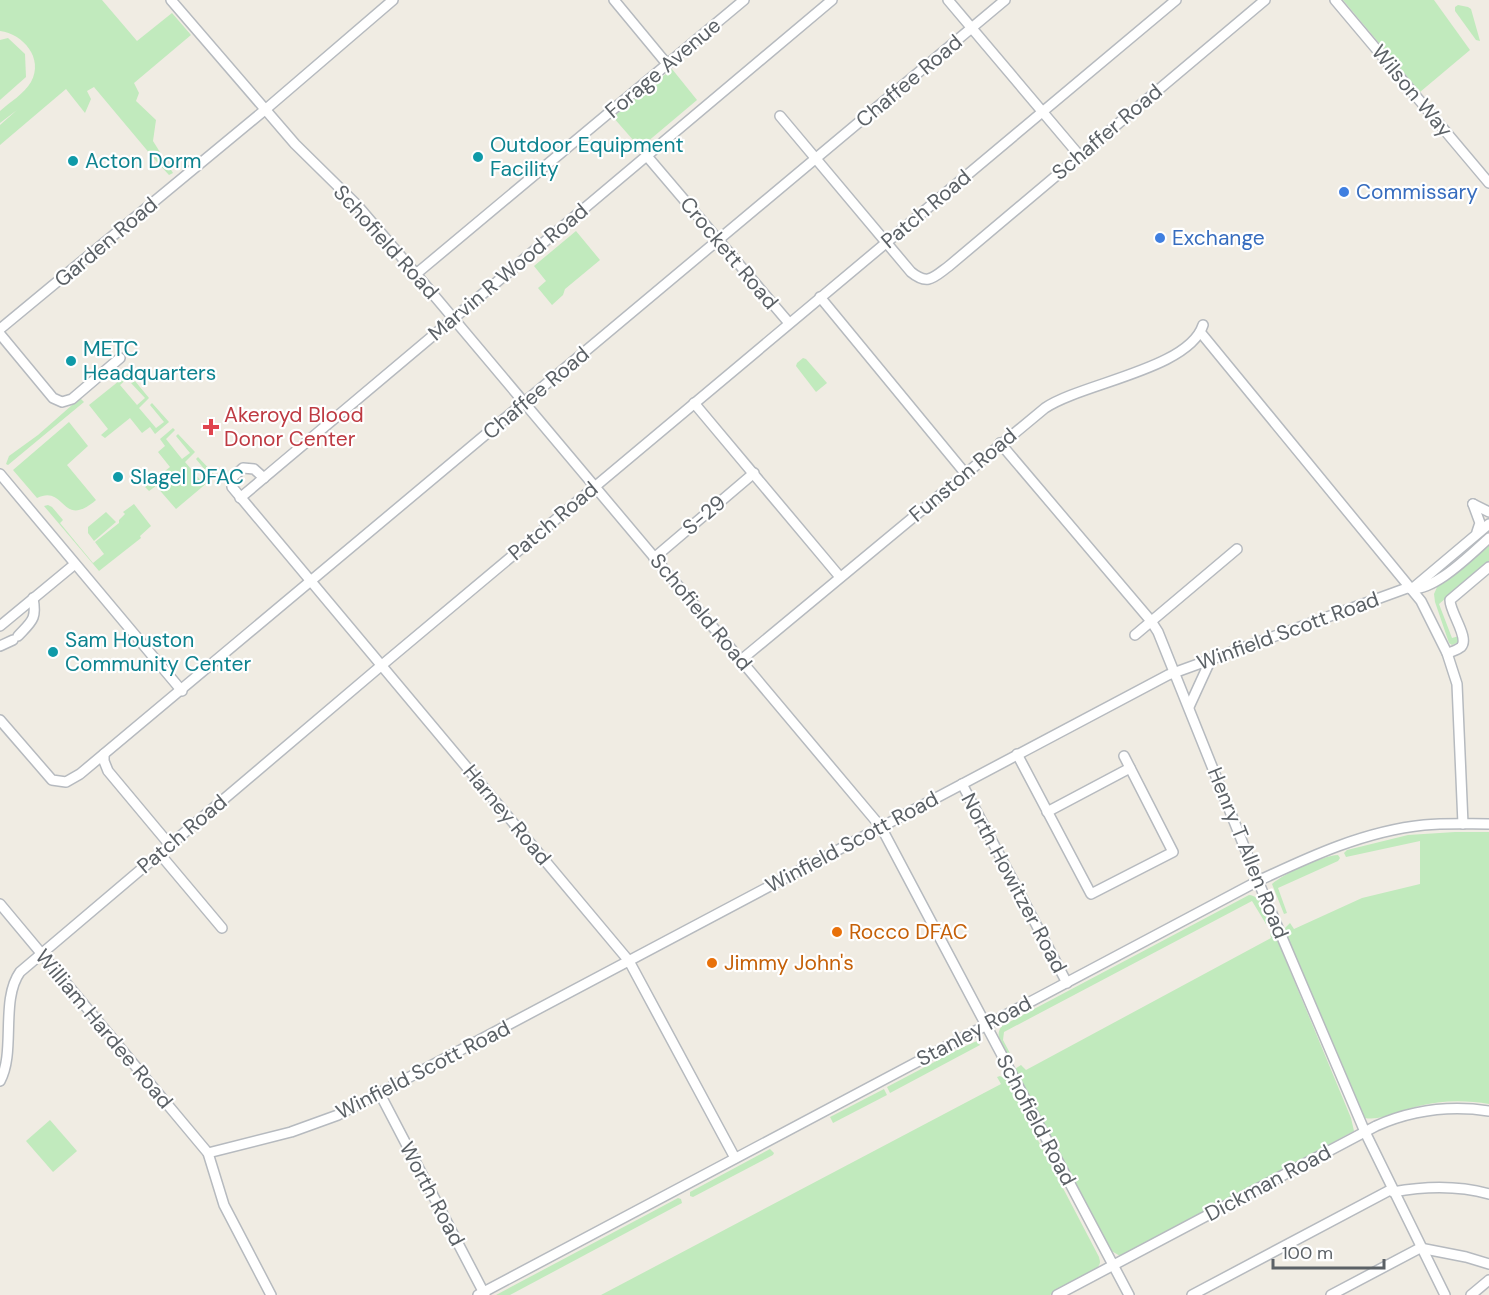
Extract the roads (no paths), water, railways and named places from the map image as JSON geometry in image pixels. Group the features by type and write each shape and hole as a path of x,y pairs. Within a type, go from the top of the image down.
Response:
{"street":[{"name":"Schofield Road","path":"171,0 295,144 357,205 881,827 1129,1295"},
{"name":"Garden Road","path":"0,329 266,109 393,0"},
{"path":"614,0 667,64"},
{"name":"Forage Avenue","path":"416,274 744,0"},
{"name":"Marvin R Wood Road","path":"240,498 832,0"},
{"path":"948,0 1079,155"},
{"name":"Chaffee Road","path":"0,720 52,780 66,782 80,774 182,691 1005,0"},
{"name":"Patch Road","path":"0,1081 4,1075 6,1061 3,1045 14,980 20,972 169,844 1176,0"},
{"name":"Schaffer Road","path":"886,242 911,272 921,279 927,280 933,277 949,266 1265,0"},
{"name":"Wilson Way","path":"1335,0 1489,183"},
{"path":"780,116 886,242"},
{"name":"Crockett Road","path":"646,155 789,323"},
{"path":"820,297 964,473"},
{"name":"Funston Road","path":"741,660 1000,443 1058,400 1164,360 1176,354 1202,329 1411,589"},
{"path":"0,334 53,398 62,402 72,399 120,358"},
{"path":"694,403 840,577"},
{"name":"Henry T Allen Road","path":"1000,443 1151,621 1165,646 1258,881 1365,1132 1445,1295"},
{"path":"240,498 231,487 231,482 243,468 254,469 264,478"},
{"name":"S-29","path":"654,558 754,473"},
{"path":"0,474 182,691"},
{"name":"Harney Road","path":"240,498 629,961 735,1158"},
{"path":"1476,534 1480,523 1473,504 1489,512"},
{"name":"Winfield Scott Road","path":"207,1154 316,1124 380,1094 1175,672 1407,588 1411,589 1489,524"},
{"path":"1411,589 1425,587 1444,577 1489,538"},
{"path":"1135,635 1237,549"},
{"path":"0,626 75,564"},
{"path":"1447,653 1461,647 1463,643 1463,636 1450,606 1450,600 1489,567"},
{"path":"1411,589 1421,601 1447,653 1457,684 1462,824"},
{"path":"0,646 16,638 34,618 36,611 33,598"},
{"path":"1189,707 1211,659"},
{"path":"104,754 108,771 169,844"},
{"path":"1017,754 1091,894 1173,852 1124,756"},
{"path":"1047,812 1130,768"},
{"name":"North Howitzer Road","path":"962,784 1066,983"},
{"name":"Stanley Road","path":"482,1294 1258,881 1332,848 1379,833 1423,825 1489,824"},
{"path":"159,853 222,928"},
{"name":"William Hardee Road","path":"0,904 207,1154"},
{"name":"Worth Road","path":"380,1094 482,1294"},
{"name":"Dickman Road","path":"1057,1295 1396,1117 1415,1112 1455,1108 1489,1111"},
{"path":"207,1154 224,1205 271,1295"},
{"path":"1192,1295 1393,1190 1451,1186 1489,1194"},
{"path":"1331,1295 1420,1248 1489,1264"},
{"path":"1472,1295 1489,1281"}],"place":[{"name":"Outdoor Equipment Facility","path":"478,157"},
{"name":"Acton Dorm","path":"73,161"},
{"name":"Commissary","path":"1344,192"},
{"name":"Exchange","path":"1160,238"},
{"name":"METC Headquarters","path":"71,361"},
{"name":"Akeroyd Blood Donor Center","path":"211,427"},
{"name":"Slagel DFAC","path":"118,477"},
{"name":"Sam Houston Community Center","path":"53,652"},
{"name":"Rocco DFAC","path":"837,932"},
{"name":"Jimmy John's","path":"712,963"}]}
